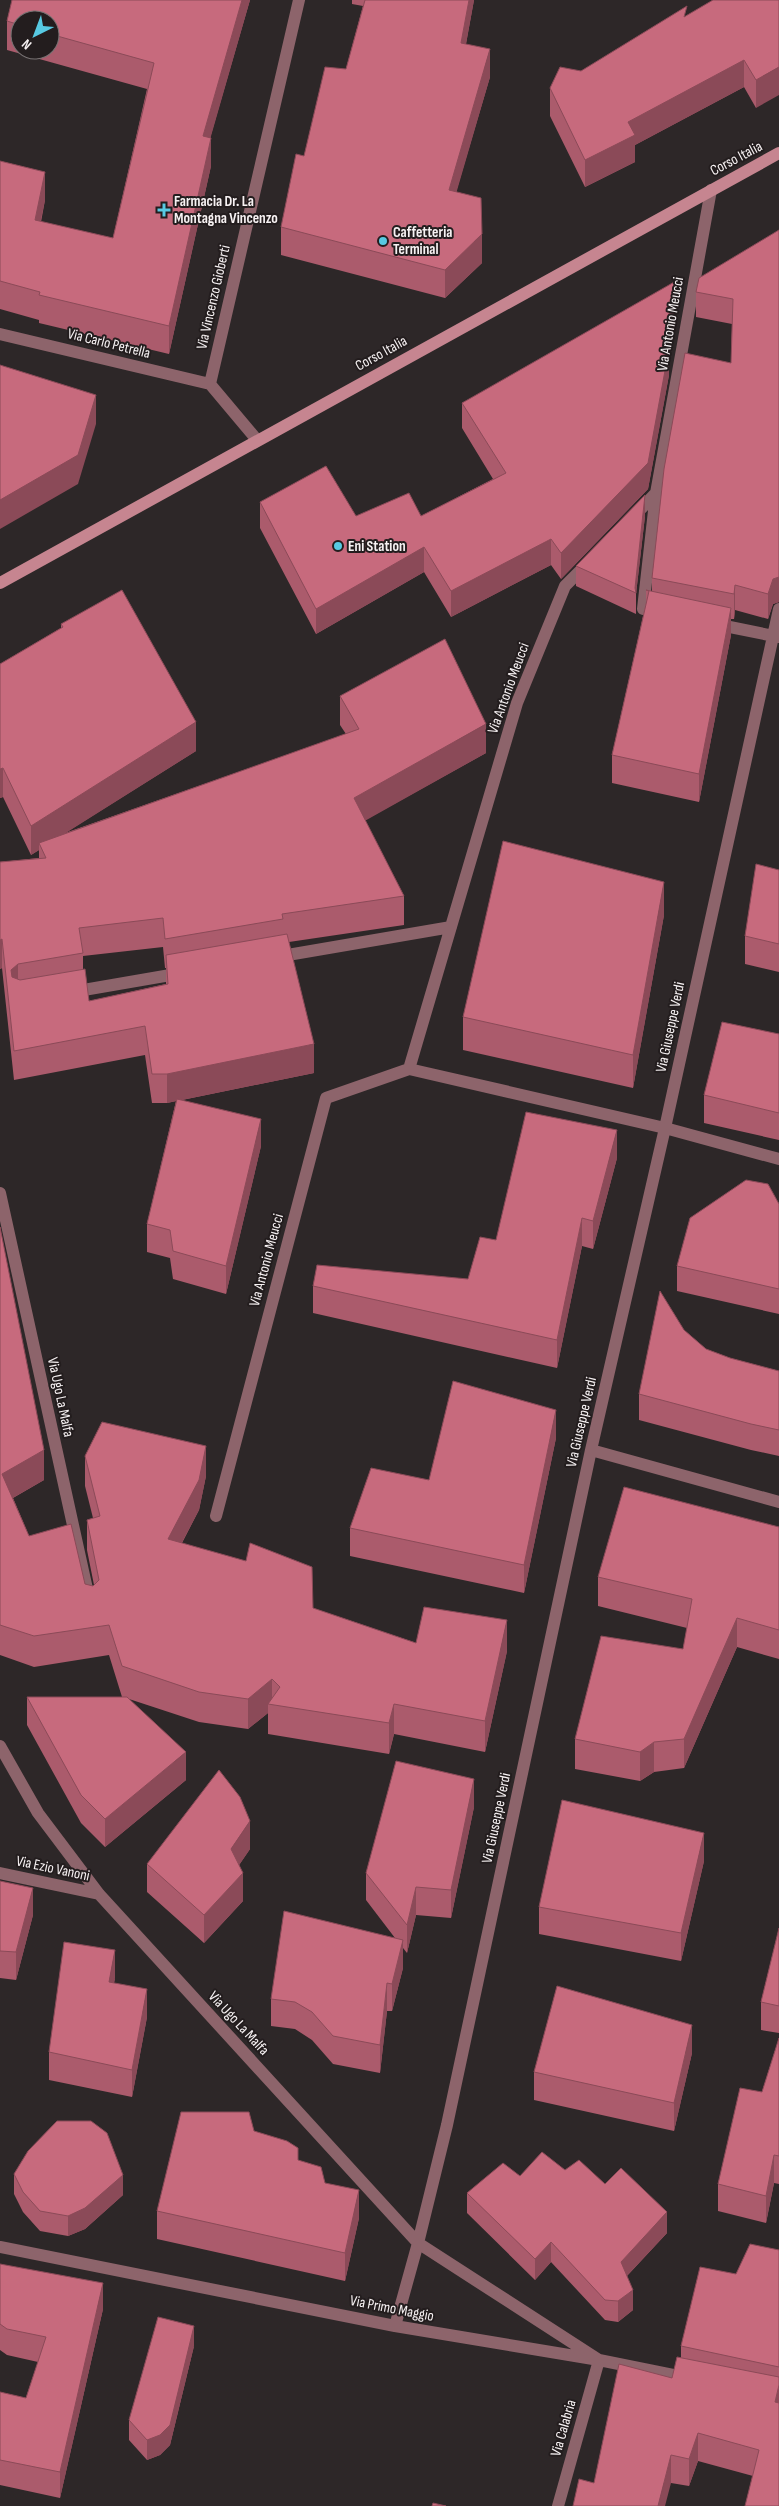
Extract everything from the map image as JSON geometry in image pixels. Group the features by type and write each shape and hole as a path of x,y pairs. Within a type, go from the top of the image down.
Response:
{"main road":[{"name":"Corso Italia","path":"0,583 779,153"}],"street":[{"name":"Via Vincenzo Gioberti","path":"210,384 298,0"},
{"name":"Via Antonio Meucci","path":"671,614 643,609 656,493 711,190"},
{"name":"Via Carlo Petrella","path":"0,334 210,384"},
{"path":"210,384 257,440"},
{"path":"628,522 656,493"},
{"name":"Via Antonio Meucci","path":"216,1516 326,1098 409,1069 518,703 565,586 600,550"},
{"name":"Via Giuseppe Verdi","path":"418,2243 449,2115 591,1450 776,636 779,609"},
{"path":"699,620 776,636"},
{"path":"264,959 451,927"},
{"path":"58,995 196,971"},
{"path":"409,1069 665,1128 779,1159"},
{"name":"Via Ugo La Malfa","path":"0,1193 91,1608"},
{"path":"591,1450 779,1502"},
{"name":"Via Ugo La Malfa","path":"0,1746 38,1813 99,1894 418,2243 599,2360"},
{"name":"Via Ezio Vanoni","path":"0,1873 99,1894"},
{"path":"395,2326 418,2243"},
{"name":"Via Primo Maggio","path":"0,2247 395,2326 599,2360 703,2381"},
{"name":"Via Calabria","path":"558,2506 599,2360"}],"building":[{"path":"12,0 242,0 203,136 211,138 169,326 39,295 40,292 0,281 0,161 45,172 35,220 113,238 154,63 60,37 60,10 10,10 10,22 7,21"},
{"path":"365,0 469,0 461,43 490,49 449,190 481,198 482,234 445,270 281,227 296,154 304,156 325,67 346,69"},
{"path":"713,0 779,0 779,67 756,80 744,60 628,122 635,135 585,160 550,88 560,67 581,71 687,6 684,17"},
{"path":"779,230 779,577 773,579 768,594 735,585 734,594 652,578 664,469 685,353 731,363 733,299 696,292 699,278"},
{"path":"676,281 662,347 669,349 648,463 561,553 551,539 451,591 424,547 316,609 260,502 326,466 356,516 409,493 421,516 506,473 462,403"},
{"path":"0,365 96,395 78,455 0,500"},
{"path":"645,495 636,593 576,566"},
{"path":"122,590 196,722 31,826 3,768 0,769 0,664 63,627 61,624"},
{"path":"646,590 731,608 699,774 612,755 649,591"},
{"path":"445,639 486,724 354,798 404,896 282,914 283,919 165,939 163,918 79,928 83,953 18,964 11,970 12,977 20,980 85,969 89,1001 168,984 166,955 287,934 314,1044 167,1074 152,1074 145,1026 14,1051 2,939 0,940 0,862 46,858 39,843 359,729 340,696"},
{"path":"503,841 664,882 633,1055 463,1017"},
{"path":"756,864 779,870 779,944 745,936"},
{"path":"722,1022 779,1034 779,1113 704,1095"},
{"path":"177,1099 261,1119 226,1266 173,1251 170,1230 147,1224"},
{"path":"526,1112 617,1130 593,1221 582,1218 557,1340 313,1286 317,1265 468,1279 480,1237 496,1240"},
{"path":"746,1180 768,1184 779,1204 779,1289 677,1266 690,1218"},
{"path":"0,1227 44,1450 2,1474 29,1536 71,1524 85,1584 93,1586 99,1580 87,1520 100,1516 85,1456 102,1422 206,1446 199,1480 168,1539 246,1561 250,1543 312,1567 313,1608 416,1643 424,1607 507,1620 485,1721 394,1704 389,1723 268,1704 280,1687 272,1679 248,1699 199,1692 122,1666 109,1625 34,1636 0,1625"},
{"path":"660,1291 684,1330 706,1349 730,1358 779,1371 779,1430 639,1394"},
{"path":"453,1381 556,1410 524,1565 350,1528 371,1468 429,1480"},
{"path":"624,1487 779,1527 779,1630 737,1618 684,1739 654,1742 640,1752 575,1739 601,1636 683,1649 692,1599 598,1577"},
{"path":"27,1697 127,1697 186,1752 105,1819 81,1795"},
{"path":"396,1761 474,1779 451,1890 416,1887 407,1925 366,1873"},
{"path":"219,1770 240,1797 250,1821 231,1849 243,1873 204,1915 147,1864"},
{"path":"562,1800 704,1833 681,1933 539,1907"},
{"path":"0,1881 33,1888 16,1952 0,1951"},
{"path":"284,1911 403,1940 392,1984 387,1983 380,2045 333,2036 312,2012 295,2002 271,1999"},
{"path":"779,1928 779,2006 761,2002"},
{"path":"64,1942 115,1950 109,1982 147,1989 132,2070 49,2052"},
{"path":"557,1986 692,2025 674,2103 534,2072"},
{"path":"779,2038 779,2156 774,2155 766,2196 718,2184 740,2088 762,2092"},
{"path":"181,2112 249,2112 254,2131 287,2141 298,2148 298,2160 321,2167 325,2183 359,2190 345,2253 157,2211"},
{"path":"57,2121 91,2121 107,2133 123,2175 85,2208 68,2216 40,2211 23,2192 14,2174 28,2151"},
{"path":"542,2152 565,2170 579,2160 605,2184 621,2168 667,2212 621,2262 633,2290 618,2301 605,2300 551,2242 535,2259 467,2193 503,2163 520,2176"},
{"path":"750,2244 779,2250 779,2367 681,2346 700,2267 736,2274"},
{"path":"0,2264 103,2283 60,2472 0,2460 0,2392 26,2398 46,2337 7,2329 0,2324"},
{"path":"158,2317 194,2326 170,2425 160,2435 147,2440 129,2420"},
{"path":"677,2357 779,2377 775,2402 779,2403 779,2506 745,2506 759,2450 698,2433 689,2459 671,2455 658,2506 573,2506 579,2479 594,2483 619,2364 672,2378"},
{"path":"433,2503 446,2506 432,2506"}],"place":[{"name":"Farmacia Dr. La Montagna Vincenzo","path":"164,210"},
{"name":"Caffetteria Terminal","path":"383,241"},
{"name":"Eni Station","path":"338,546"}]}
